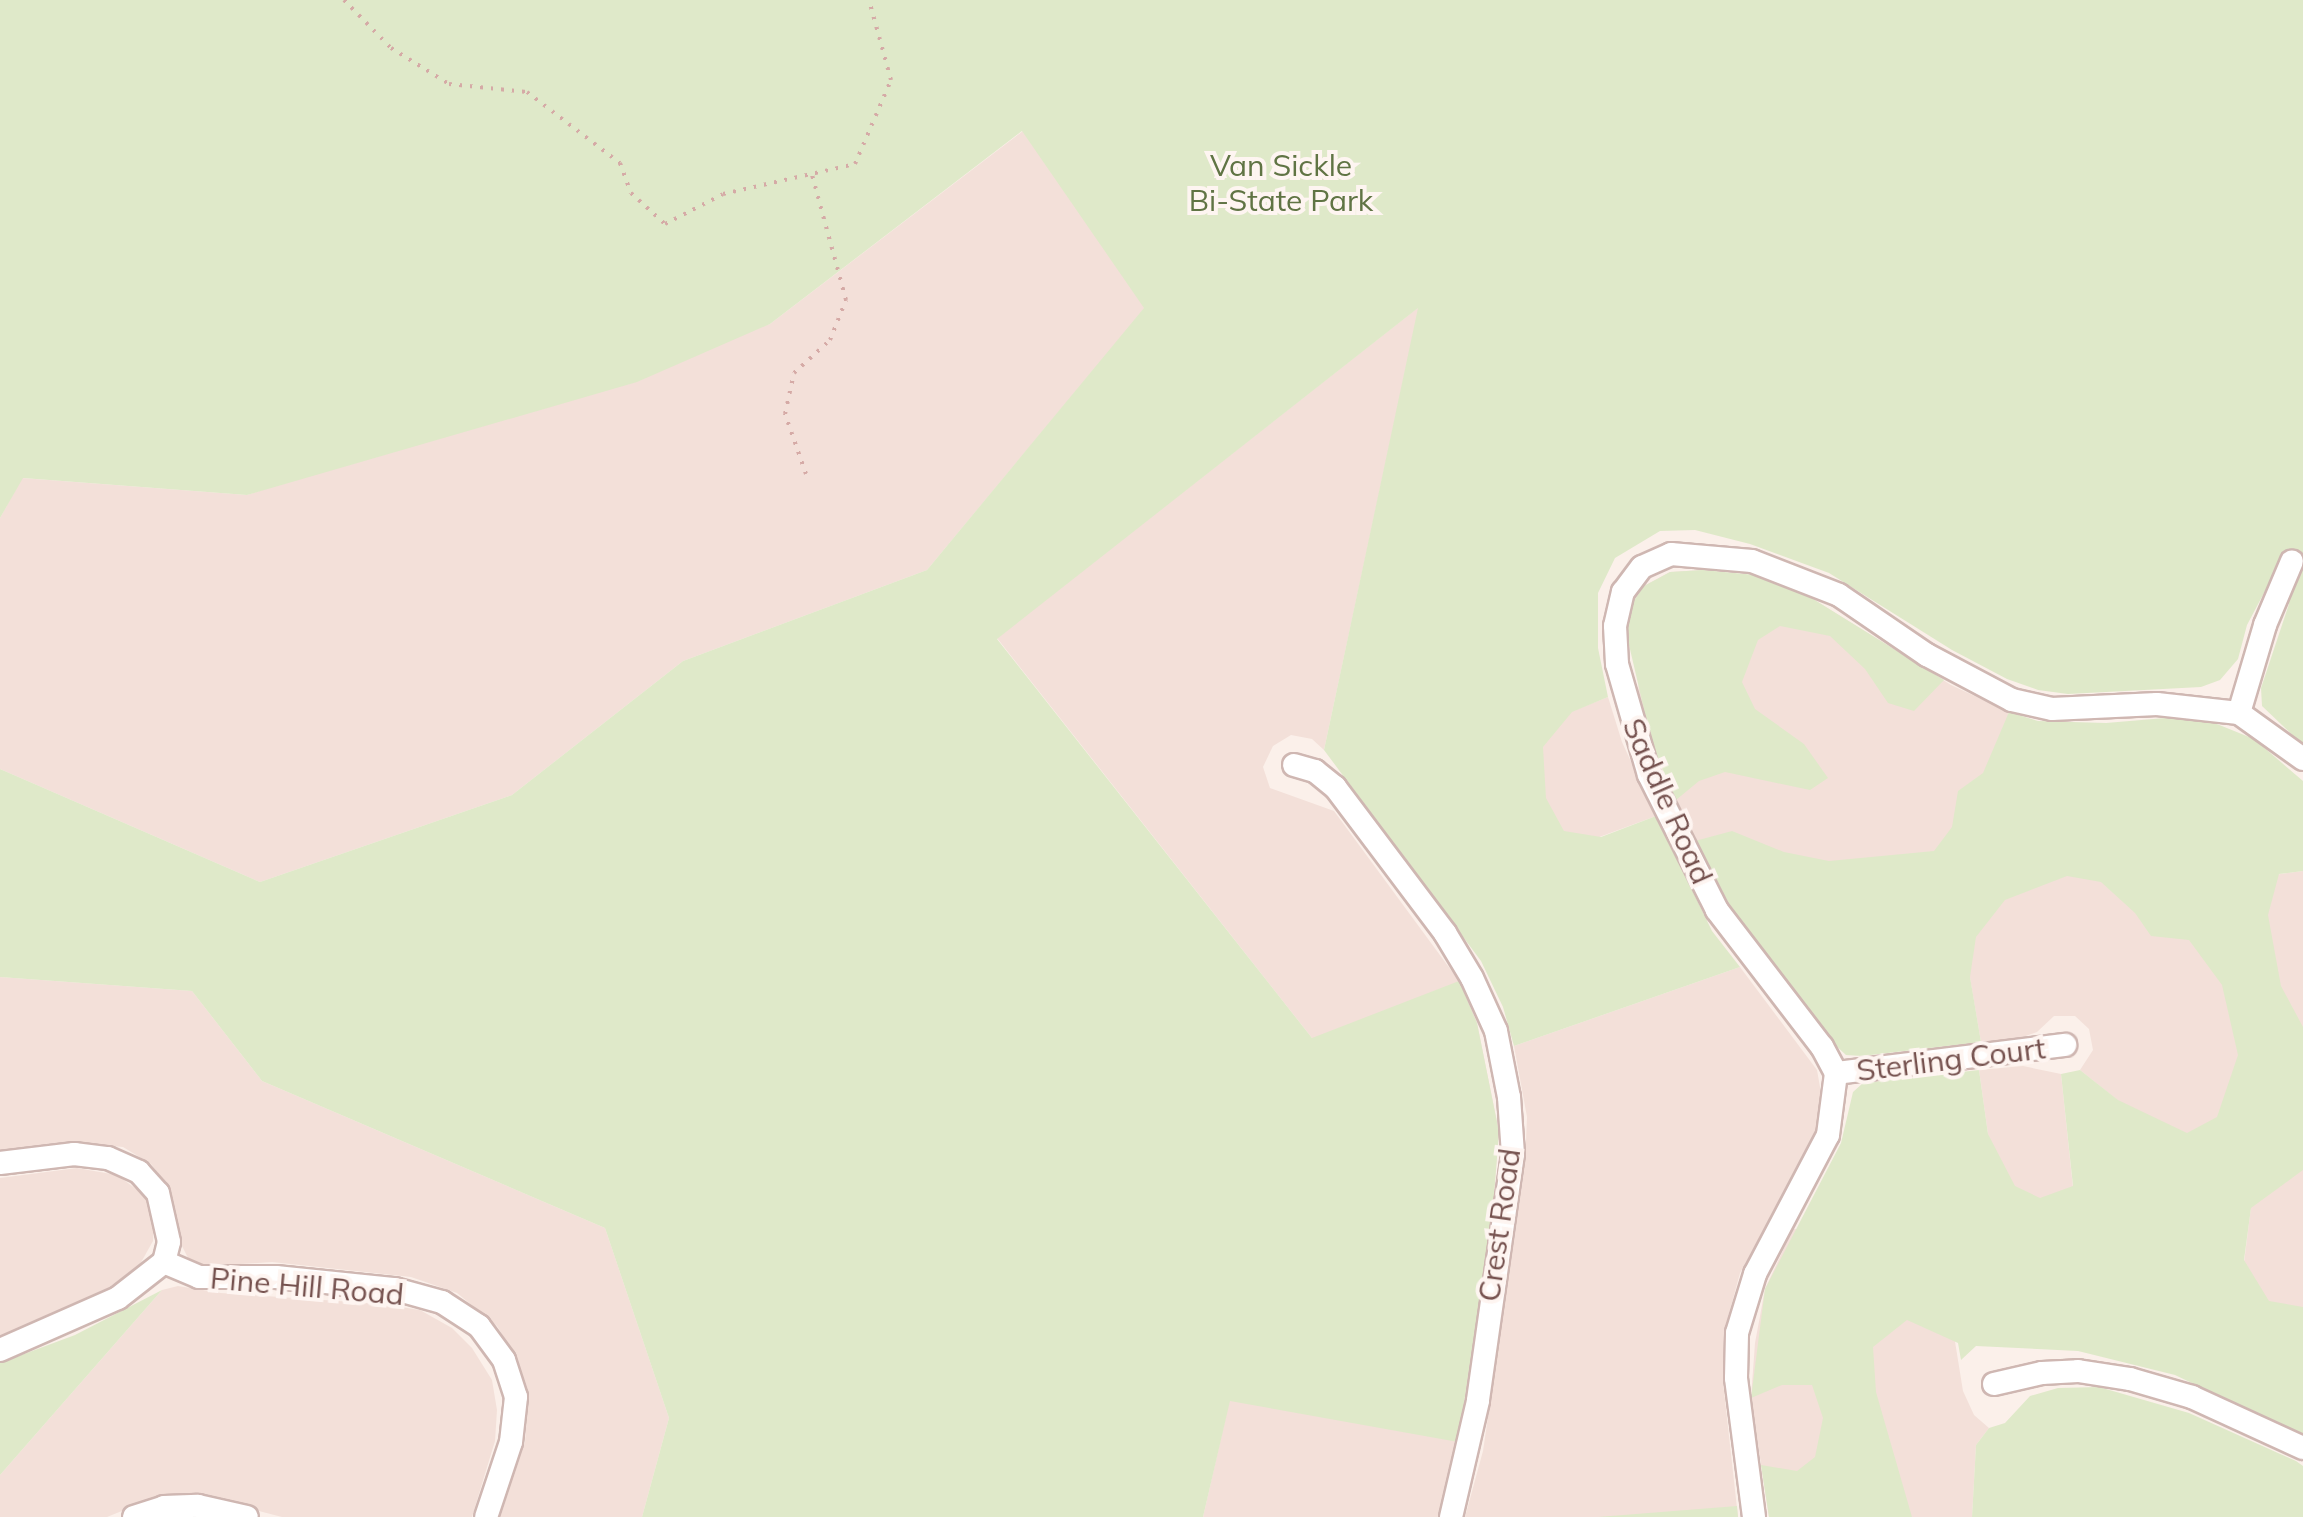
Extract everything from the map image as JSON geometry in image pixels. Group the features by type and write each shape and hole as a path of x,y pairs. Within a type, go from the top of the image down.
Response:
{"street":[{"name":"Saddle Road","path":"1836,1073 1822,1047 1718,910 1649,775 1629,719 1617,664 1615,626 1622,592 1642,567 1671,554 1703,553 1752,561 1839,594 1927,654 2012,700 2052,709 2157,704 2239,714 2303,759"},
{"path":"2239,714 2265,625 2292,561"},
{"name":"Crest Road","path":"1294,766 1315,772 1335,787 1444,933 1472,978 1499,1048 1509,1097 1513,1154 1478,1401 1451,1517"},
{"name":"Sterling Court","path":"1836,1073 2065,1045"},
{"path":"1754,1517 1736,1378 1736,1333 1754,1274 1828,1135 1836,1073"},
{"path":"0,1163 74,1154 108,1158 138,1172 158,1193 167,1217 170,1242 164,1262 118,1298 0,1350"},
{"name":"Pine Hill Road","path":"164,1262 199,1277 276,1277 395,1289 442,1302 480,1326 504,1360 516,1397 510,1442 486,1517"},
{"path":"1994,1384 2042,1373 2078,1372 2130,1379 2192,1397 2303,1448"},
{"path":"134,1517 164,1507 198,1506 248,1517"}],"path":[{"path":"344,0 391,48 449,84 527,92 620,163 631,192 665,224 724,194 855,164 891,80 869,0"},
{"path":"806,474 785,414 794,373 830,340 846,300 812,174"}],"shaded area":[{"path":"1023,131 1145,308 927,570 683,661 512,795 260,882 0,769 0,518 22,478 247,495 770,324"},
{"path":"1419,307 1324,750 1312,739 1291,735 1273,746 1263,767 1270,788 1334,811 1459,981 1477,1023 1499,1132 1492,1220 1458,1442 1439,1517 1203,1517 1312,1038 997,638"},
{"path":"1703,570 1805,594 1951,685 2009,712 2035,840 2216,883 2303,871 2303,1436 2227,1398 2251,1207 2080,1070 2093,1050 2089,1029 2075,1016 2054,1016 2037,1032 2020,1038 1981,1042 1950,861 1708,869 1653,748 1638,694 1644,586 1670,572"},
{"path":"1608,697 1622,742 1656,816 1540,859 1492,743"},
{"path":"1740,967 1817,1070 1823,1104 1815,1138 1740,1273 1724,1332 1723,1382 1738,1517 1465,1517 1483,1451 1525,1165 1527,1117 1514,1046"},
{"path":"0,977 192,991 262,1081 605,1228 669,1418 642,1517 500,1517 525,1442 528,1399 518,1360 497,1326 457,1293 411,1277 272,1262 209,1266 189,1260 181,1244 169,1188 151,1164 123,1147 81,1143 0,1150"},
{"path":"2023,1066 2061,1074 2076,1216 2000,1219 1979,1070"},
{"path":"77,1168 117,1175 143,1194 154,1213 153,1241 139,1266 101,1293 0,1336 0,1178"},
{"path":"1793,1229 1937,1230 1963,1391 1974,1415 1989,1428 1976,1445 1972,1517 1769,1517 1751,1398 1755,1343 1765,1289"},
{"path":"178,1286 221,1293 382,1304 420,1310 452,1328 472,1348 492,1380 497,1410 495,1441 472,1517 282,1517 196,1495 154,1498 107,1517 0,1517 0,1475 162,1290"}],"green space":[{"name":"Van Sickle Bi-State Park","path":"0,0 2303,0 2303,745 2262,706 2261,688 2289,604 2265,591 2247,625 2238,659 2220,680 2201,687 2068,694 2038,690 2007,679 1952,650 1829,573 1750,544 1695,530 1660,531 1615,558 1598,593 1598,648 1608,697 1572,712 1543,747 1546,798 1564,831 1601,837 1656,816 1712,931 1740,967 1514,1046 1503,1007 1481,961 1324,750 1418,308 997,639 1312,1038 1459,981 1477,1023 1499,1132 1492,1220 1458,1442 1230,1401 1203,1517 642,1517 669,1418 605,1228 262,1081 192,991 0,977 0,769 260,882 512,795 683,661 927,570 1144,308 1022,131 770,324 637,382 247,495 23,478 0,518"},
{"path":"1703,570 1756,575 1805,594 1944,680 1914,711 1888,703 1865,669 1830,636 1780,626 1758,640 1742,682 1755,709 1804,744 1828,778 1810,790 1725,772 1699,781 1676,800 1653,748 1626,632 1631,605 1644,586 1670,572"},
{"path":"2009,712 2038,721 2106,723 2165,718 2212,722 2254,739 2303,781 2303,871 2279,874 2268,915 2281,986 2303,1027 2303,1170 2251,1208 2244,1260 2269,1301 2303,1307 2303,1436 2175,1375 2078,1351 1976,1346 1961,1360 1958,1343 1907,1320 1873,1347 1876,1392 1912,1517 1769,1517 1761,1465 1797,1471 1815,1457 1823,1418 1812,1385 1782,1385 1751,1398 1765,1289 1841,1143 1853,1092 1863,1083 1979,1070 1988,1134 2015,1186 2040,1198 2073,1186 2061,1074 2080,1070 2118,1100 2187,1133 2217,1117 2238,1055 2222,985 2189,940 2151,936 2135,913 2101,882 2067,876 2005,900 1976,937 1970,977 1981,1042 1862,1056 1846,1055 1832,1042 1734,913 1695,841 1732,831 1784,852 1829,861 1934,851 1952,827 1958,791 1983,773"},
{"path":"162,1290 0,1475 0,1363 75,1335"},
{"path":"2099,1387 2189,1413 2296,1461 2303,1466 2303,1517 1972,1517 1976,1445 1989,1428 2005,1423 2030,1396 2058,1388"},
{"path":"1737,1506 1738,1517 1598,1517"}]}
